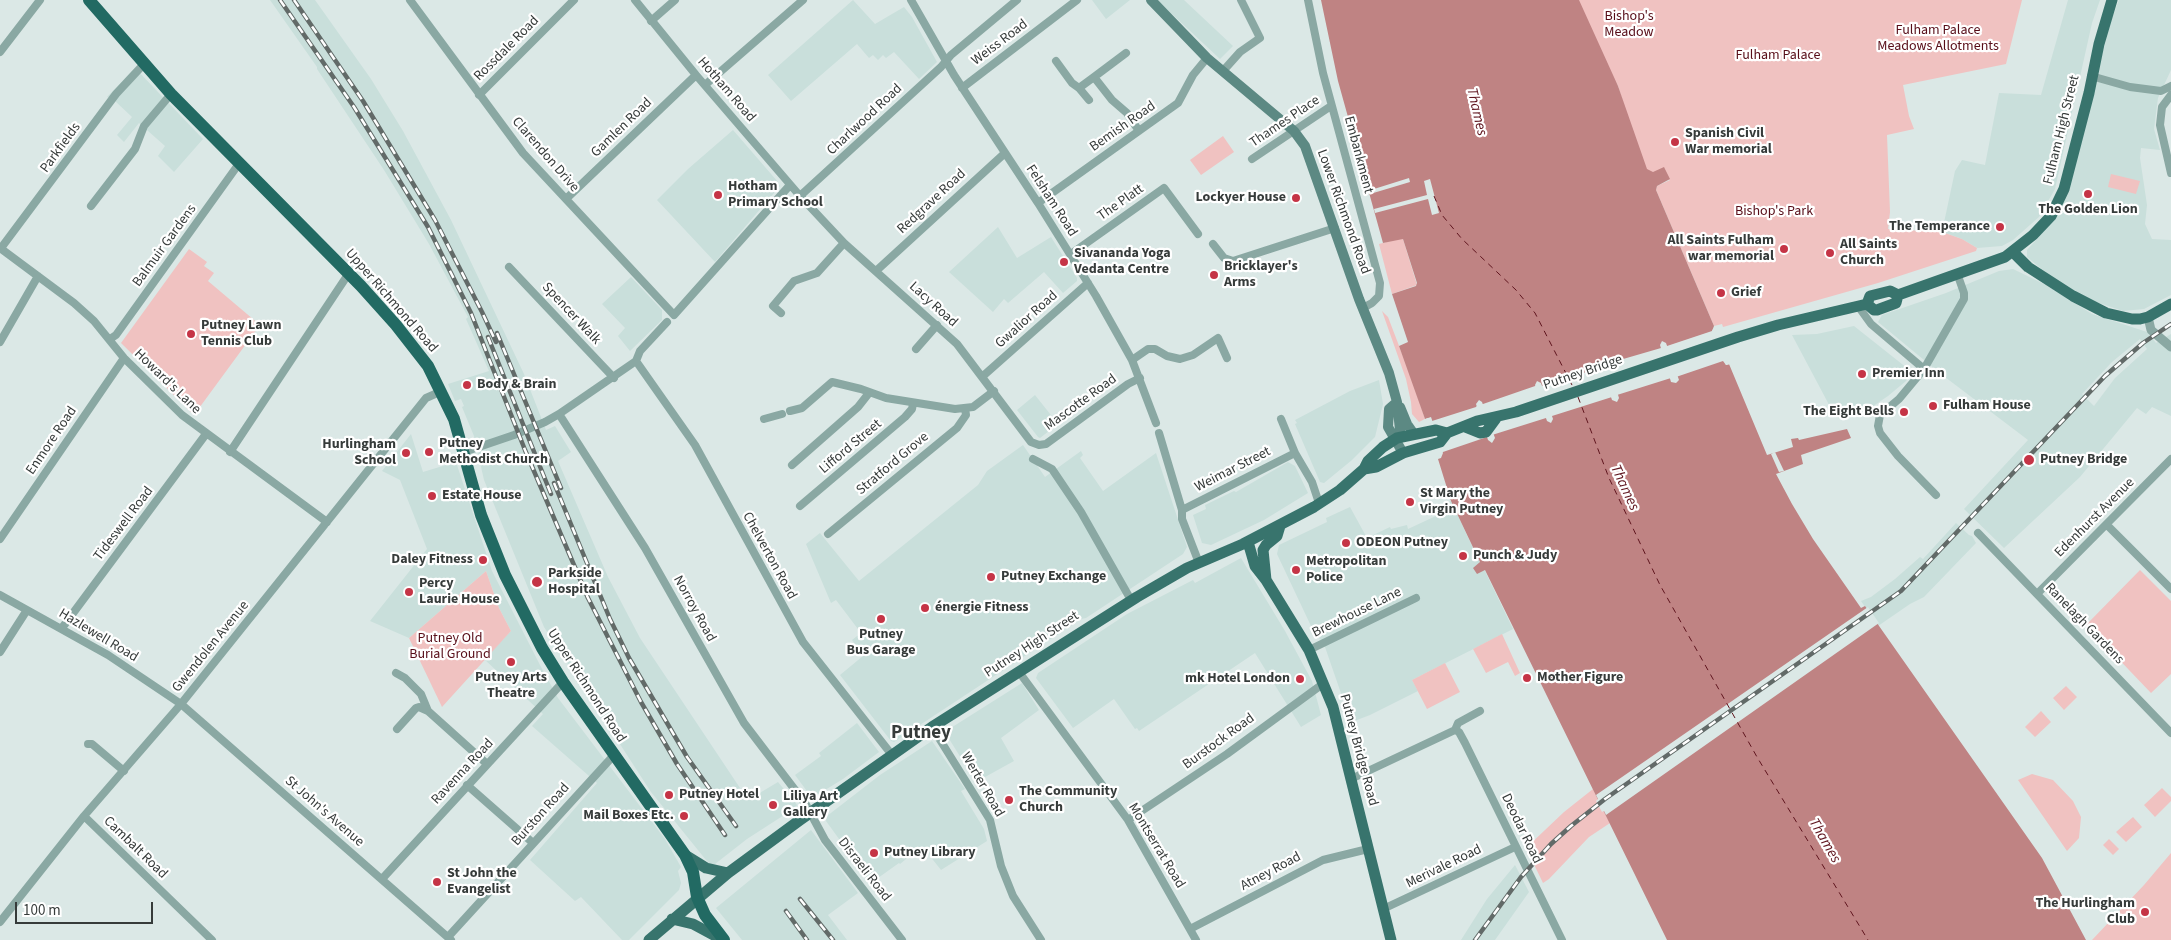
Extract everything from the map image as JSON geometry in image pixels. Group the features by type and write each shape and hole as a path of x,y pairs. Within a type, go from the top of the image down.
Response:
{"highway":[{"name":"Upper Richmond Road","path":"89,0 144,65 238,165 349,273 428,366 442,391 454,419 481,515 505,575 542,648 563,682 685,855 693,872 697,897 705,914 723,940"}],"main road":[{"name":"Lower Richmond Road","path":"1150,0 1207,58 1294,131 1305,146 1363,308 1389,373 1397,402 1400,430 1397,438"},
{"name":"Fulham High Street","path":"1863,305 1877,310 1896,303 1898,295 1956,273 1996,261 2013,252 2051,216 2061,197 2112,0"},
{"path":"2013,252 2028,267 2093,308 2132,319 2148,317 2171,304"},
{"name":"Putney Bridge","path":"1447,433 1465,427 1480,433 1486,432 1497,417 1728,340 1778,325 1863,305"},
{"name":"Lower Richmond Road","path":"1397,402 1404,412 1407,424 1419,433"},
{"path":"1364,469 1368,461 1383,447 1397,438 1436,430 1447,433 1440,442 1403,453 1397,438"},
{"name":"Putney High Street","path":"648,940 697,897 728,873 932,727 1131,600 1199,562 1248,542 1280,526 1340,490 1364,469 1376,467 1403,453"},
{"name":"Putney Bridge Road","path":"1266,580 1263,550 1266,544 1277,536 1280,526"},
{"name":"Putney Bridge Road","path":"1248,542 1255,566 1266,580 1309,650 1333,707 1391,940"},
{"path":"685,855 706,868 728,873"},
{"path":"672,920 693,924 723,940"}],"street":[{"path":"0,52 40,0"},
{"name":"Clarendon Drive","path":"410,0 523,153 674,315 790,185"},
{"name":"Rossdale Road","path":"479,94 574,0"},
{"name":"Hotham Road","path":"636,0 696,75 800,196"},
{"path":"651,21 675,0"},
{"path":"705,85 803,0"},
{"name":"Felsham Road","path":"911,0 962,88 1088,283 1132,360 1156,423"},
{"name":"Charlwood Road","path":"800,196 946,60 1017,0"},
{"name":"Weiss Road","path":"962,88 1077,0"},
{"path":"1223,71 1240,52 1260,38 1241,0"},
{"name":"Embankment","path":"1308,0 1323,73 1380,283 1378,296 1372,304 1363,308"},
{"path":"1079,88 1126,53"},
{"name":"Bemish Road","path":"1038,203 1178,103 1193,75 1207,58"},
{"path":"1056,61 1072,83 1089,100"},
{"name":"Parkfields","path":"0,248 116,94 144,65"},
{"name":"Gamlen Road","path":"566,199 696,75"},
{"path":"2091,76 2130,87 2160,91 2171,90"},
{"path":"1094,77 1112,100 1127,113 1139,131"},
{"path":"2171,90 2162,107 2160,125 2171,173"},
{"path":"91,206 135,149 144,126 171,94"},
{"name":"Thames Place","path":"1252,159 1332,106"},
{"name":"Redgrave Road","path":"876,270 1005,153"},
{"name":"Balmuir Gardens","path":"110,339 116,335 238,165"},
{"name":"The Platt","path":"1071,254 1164,188 1198,234"},
{"name":"Lacy Road","path":"800,196 844,243 957,344 1029,439 1036,444"},
{"path":"1213,244 1224,258 1232,261 1335,228"},
{"path":"781,312 773,306 794,281 817,273 844,243"},
{"name":"Howard's Lane","path":"0,248 74,303 94,321 124,358 182,415 328,522"},
{"name":"Spencer Walk","path":"509,267 614,378"},
{"path":"230,452 342,280 349,273"},
{"path":"1936,495 1880,433 1879,420 1885,410 1899,399 1924,369 1964,299 1964,293 1956,273"},
{"path":"0,342 38,276"},
{"name":"Gwalior Road","path":"983,376 1088,283"},
{"path":"1863,305 1871,324 1924,369"},
{"path":"2148,317 2151,330 2171,347"},
{"path":"464,452 514,435 559,414 614,378 636,361 640,351 667,322"},
{"path":"916,349 937,326"},
{"path":"1132,360 1148,349 1155,349 1167,356 1180,359 1193,355 1218,338 1227,358"},
{"name":"Enmore Road","path":"0,539 124,358"},
{"name":"Chelverton Road","path":"636,361 695,445 803,642 892,755"},
{"name":"Mascotte Road","path":"1036,444 1046,444 1128,384 1140,378"},
{"path":"764,419 802,408 832,382 913,404 955,409 978,404 994,391"},
{"name":"Gwendolen Avenue","path":"0,922 84,816 181,704 426,398 442,391"},
{"path":"792,465 858,407 869,393"},
{"name":"Lifford Street","path":"800,506 905,417 912,409 913,404"},
{"name":"Stratford Grove","path":"828,534 957,428 966,415 965,408"},
{"name":"Norroy Road","path":"559,414 645,548 744,723 811,813"},
{"path":"1281,419 1296,453 1312,482 1319,503"},
{"path":"1159,433 1182,510 1182,519 1199,562"},
{"name":"Tideswell Road","path":"62,628 206,434"},
{"name":"Weimar Street","path":"1182,510 1296,453"},
{"path":"1033,459 1052,469 1081,512 1131,600"},
{"name":"Edenhurst Avenue","path":"2037,594 2171,459"},
{"path":"2107,525 2171,590"},
{"name":"Ranelagh Gardens","path":"1978,533 2171,733"},
{"name":"Hazlewell Road","path":"0,595 108,655 181,704"},
{"name":"Brewhouse Lane","path":"1309,650 1416,598"},
{"path":"0,652 27,610"},
{"name":"Montserrat Road","path":"1019,672 1061,726 1128,820 1196,940"},
{"path":"396,673 405,678 418,690 428,711"},
{"name":"Ravenna Road","path":"382,879 563,682"},
{"name":"Burstock Road","path":"1128,820 1227,754 1324,684"},
{"name":"St John's Avenue","path":"181,704 449,939"},
{"path":"397,729 419,707 428,711 487,764"},
{"path":"1351,779 1455,730 1458,723 1480,711"},
{"name":"Werter Road","path":"932,727 990,820 1001,866 1013,896 1041,940"},
{"name":"Deodar Road","path":"1455,730 1459,732 1465,743 1562,940"},
{"path":"88,744 92,744 124,771"},
{"name":"Burston Road","path":"449,939 533,843 614,755"},
{"path":"467,785 533,843"},
{"name":"Disraeli Road","path":"811,813 825,840 902,940"},
{"name":"Cambalt Road","path":"84,816 212,940"},
{"name":"Merivale Road","path":"1383,909 1515,846"},
{"name":"Atney Road","path":"1190,930 1316,863 1368,849"}],"shaded area":[{"path":"270,0 315,0 371,79 403,131 451,220 524,374 546,430 555,426 571,452 558,461 608,577 640,638 748,800 778,782 797,805 747,839 715,864 710,864 706,860 651,792 544,627 484,480 474,436 462,407 464,406 461,399 455,401 448,384 489,371 466,319 468,317 429,244 384,170 317,67"},
{"path":"853,0 875,24 904,7 912,17 937,62 919,79 894,52 886,58 883,55 878,60 873,55 869,58 857,44 791,101 768,75"},
{"path":"1092,0 1130,0 1106,19"},
{"path":"1157,0 1184,0 1233,46 1220,59"},
{"path":"2068,0 2100,0 2092,23 2055,189 2039,217 2013,240 2002,246 1977,248 1962,239 1942,232 1955,171 1962,160 1985,165 1999,93 2041,95"},
{"path":"2119,0 2171,0 2171,70 2158,98 2154,129 2160,150 2141,148 2140,158 2147,205 2145,224 2152,239 2171,240 2171,295 2144,309 2123,311 2087,299 2049,275 2027,257 2027,250 2044,231 2093,88 2112,18"},
{"path":"135,68 203,139 174,172 158,156 165,146 139,123 124,142 117,135 132,117 115,101 107,97"},
{"name":"Hotham Primary School","path":"733,130 780,186 715,262 657,200 688,169"},
{"path":"998,227 1017,258 1051,237 1077,278 1077,281 1063,293 1044,272 1008,303 1004,299 993,312 949,272"},
{"path":"2013,269 2046,285 2092,314 2147,332 2156,343 2171,334 2171,416 2152,407 2146,414 2137,408 2080,477 2004,548 1964,509 2028,440 1941,374 1878,322 1882,315 1946,293 1999,271","holes":["2140,339 2147,349 2115,378 2094,406 2082,394 2112,362"]},
{"path":"631,277 662,310 662,320 630,351 618,336 625,328 602,304"},
{"path":"1854,326 1912,372 1906,381 1888,396 1863,413 1842,420 1835,416 1792,335 1817,334"},
{"path":"1379,380 1383,404 1375,437 1352,460 1324,483 1320,482 1295,420 1350,391"},
{"path":"1035,395 1058,424 1040,438 1017,410"},
{"path":"411,434 423,472 456,462 492,571 558,698 665,839 681,867 678,871 681,883 679,890 629,940 622,940 581,897 575,901 530,860 597,783 532,726 543,714 484,659 511,631 499,608 486,571 409,638 370,621 427,549 400,480 382,471"},
{"path":"1023,445 1045,477 1081,451 1083,455 1080,458 1103,491 1156,453 1187,547 1183,554 1086,618 1081,619 894,742 891,741 840,675 863,656 852,640 861,633 836,600 831,603 806,544 820,533 859,581 978,485 987,471"},
{"path":"1288,462 1295,466 1308,493 1264,520 1211,545 1202,543 1193,515 1206,509 1205,505 1234,491 1236,492"},
{"path":"1451,501 1480,563 1474,569 1484,569 1513,629 1412,680 1418,691 1370,715 1349,723 1344,702 1325,647 1311,626 1277,554 1279,545 1327,522 1326,518 1350,507 1367,538 1390,527 1391,529 1407,525 1408,529 1438,515 1436,510"},
{"path":"1956,523 1972,536 1976,543 1924,597 1910,604 1878,626 1861,601 1871,597 1920,557 1923,559"},
{"path":"1241,558 1285,631 1312,681 1321,715 1301,727 1255,653 1139,731 1137,728 1135,729 1114,699 1073,728 1036,678 1038,673 1127,614 1193,580 1195,583"},
{"path":"1022,683 1039,710 1001,738 1014,761 976,782 946,734 946,731"},
{"path":"857,723 879,752 843,779 812,798 795,775 821,756 819,753"},
{"path":"932,741 965,789 961,791 984,829 987,841 941,870 922,846 900,864 871,883 826,821 827,816 880,775"},
{"path":"811,830 858,893 828,915 847,940 742,940 716,908"},
{"path":"1515,865 1529,892 1495,940 1461,940 1487,899"}],"green space":[{"name":"Bishop's Park","path":"1570,0 2022,0 2006,64 1903,85 1909,116 1914,129 1887,135 1890,212 1888,229 1942,232 1962,239 1977,248 1976,251 1878,283 1723,327 1722,324 1714,326 1656,190 1657,186 1670,180 1645,173 1618,86"},
{"path":"1223,136 1234,152 1201,175 1190,160"},
{"path":"2111,174 2140,181 2136,194 2108,187"},
{"path":"1403,239 1417,285 1392,294 1379,244"},
{"name":"Putney Lawn Tennis Club","path":"189,249 207,262 204,266 214,273 208,281 260,325 194,415 121,343"},
{"path":"1382,311 1388,317 1414,385 1425,419 1419,422 1412,414 1406,379"},
{"path":"2140,570 2171,601 2171,674 2151,693 2086,625"},
{"name":"Putney Old Burial Ground","path":"486,571 499,608 511,631 442,707 409,638"},
{"path":"1502,634 1520,673 1515,676 1508,662 1486,673 1473,649"},
{"path":"1445,663 1460,692 1427,709 1412,680"},
{"path":"2066,686 2077,697 2064,710 2053,698"},
{"path":"2041,711 2051,722 2035,737 2025,727"},
{"path":"2032,774 2053,780 2073,801 2081,817 2079,838 2067,851 2018,780"},
{"path":"2162,788 2171,797 2171,801 2155,817 2144,805"},
{"path":"1593,789 1610,823 1589,837 1543,883 1526,848 1564,812"},
{"path":"2133,817 2142,827 2126,842 2116,832"},
{"path":"2109,839 2119,849 2113,855 2103,845"},
{"name":"The Hurlingham Club","path":"2171,853 2171,940 2092,940 2144,885"}],"water":[{"name":"Thames","path":"1321,0 1579,0 1618,86 1647,169 1653,172 1664,167 1670,179 1657,186 1656,190 1714,326 1715,329 1712,330 1726,365 1729,364 1767,455 1793,447 1791,439 1798,438 1799,440 1847,429 1851,438 1801,455 1803,464 1776,474 1792,504 1813,539 1861,608 1865,606 2042,858 2086,940 1667,940 1485,570 1477,574 1473,568 1480,562 1451,501 1438,459 1441,458 1443,453 1431,417 1425,419 1399,346 1408,342 1392,294 1416,286 1417,283 1403,239 1383,243 1338,81","holes":["1662,341 1666,343 1679,380 1676,383 1671,382 1660,345","1603,359 1608,362 1619,398 1617,402 1612,400 1600,364","1537,381 1541,383 1553,419 1551,423 1547,421 1535,385","1479,400 1482,402 1495,438 1492,443 1488,440 1476,404"]}],"pier":[{"path":"1409,178 1410,182 1370,194 1368,189 1374,189"},
{"path":"1430,179 1439,213 1432,215 1428,199 1375,213 1374,209 1427,195 1424,181"},
{"path":"1714,326 1717,326 1718,329 1715,331 1728,362 1731,364 1726,365 1723,361 1676,377 1676,379 1664,345 1667,346 1712,331"},
{"path":"1662,345 1673,379 1671,378 1617,395 1616,398 1606,364 1661,348"},
{"path":"1602,365 1614,398 1612,397 1552,416 1550,419 1539,385 1542,386 1602,367"},
{"path":"1538,385 1549,419 1546,418 1492,435 1492,437 1480,404"},
{"path":"1478,404 1489,438 1487,437 1440,453 1429,420 1423,420 1428,418 1432,421 1476,407"},
{"path":"1775,452 1784,471 1779,472 1771,454"},
{"path":"1868,607 1879,623 1606,815 1604,811 1602,812 1596,801 1598,799 1596,795"}],"ferry route":[{"path":"1434,196 1442,215 1462,239 1516,290 1535,313 1573,387"},
{"path":"1578,397 1609,478 1660,585 1757,757 1868,940"}],"railway":[{"path":"280,0 354,107 428,227 471,313 525,450 588,598 641,702 677,764 725,835"},
{"path":"294,0 363,101 435,220 496,342"},
{"path":"1475,940 1521,877 1551,844 1571,826 1605,799 1901,591 2105,376 2143,343 2171,324"},
{"path":"497,333 561,488"},
{"path":"488,337 551,494"},
{"path":"554,483 610,619 629,658 687,757 736,826"},
{"path":"800,899 833,940"},
{"path":"786,911 807,940"}],"place":[{"name":"Spanish Civil War memorial","path":"1675,142"},
{"name":"The Golden Lion","path":"2088,194"},
{"name":"Hotham Primary School","path":"718,195"},
{"name":"Lockyer House","path":"1296,198"},
{"name":"The Temperance","path":"2000,227"},
{"name":"All Saints Fulham war memorial","path":"1784,249"},
{"name":"All Saints Church","path":"1830,253"},
{"name":"Sivananda Yoga Vedanta Centre","path":"1064,262"},
{"name":"Bricklayer's Arms","path":"1214,275"},
{"name":"Grief","path":"1721,293"},
{"name":"Putney Lawn Tennis Club","path":"191,334"},
{"name":"Premier Inn","path":"1862,374"},
{"name":"Body & Brain","path":"467,385"},
{"name":"Fulham House","path":"1933,406"},
{"name":"The Eight Bells","path":"1904,412"},
{"name":"Putney Methodist Church","path":"429,452"},
{"name":"Hurlingham School","path":"406,453"},
{"name":"Putney Bridge","path":"2029,460"},
{"name":"Estate House","path":"432,496"},
{"name":"St Mary the Virgin Putney","path":"1410,502"},
{"name":"ODEON Putney","path":"1346,543"},
{"name":"Punch & Judy","path":"1463,556"},
{"name":"Daley Fitness","path":"483,560"},
{"name":"Metropolitan Police","path":"1296,570"},
{"name":"Putney Exchange","path":"991,577"},
{"name":"Parkside Hospital","path":"537,582"},
{"name":"Percy Laurie House","path":"409,592"},
{"name":"énergie Fitness","path":"925,608"},
{"name":"Putney Bus Garage","path":"881,619"},
{"name":"Putney Arts Theatre","path":"511,662"},
{"name":"Mother Figure","path":"1527,678"},
{"name":"mk Hotel London","path":"1300,679"},
{"name":"Putney Hotel","path":"669,795"},
{"name":"The Community Church","path":"1009,800"},
{"name":"Liliya Art Gallery","path":"773,805"},
{"name":"Mail Boxes Etc.","path":"684,816"},
{"name":"Putney Library","path":"874,853"},
{"name":"St John the Evangelist","path":"437,882"},
{"name":"The Hurlingham Club","path":"2145,912"}],"district":[{"name":"Putney","path":"921,734"}],"park label":[{"name":"Bishop's Meadow","path":"1629,25"},
{"name":"Fulham Palace Meadows Allotments","path":"1938,40"},
{"name":"Fulham Palace","path":"1778,56"}]}
